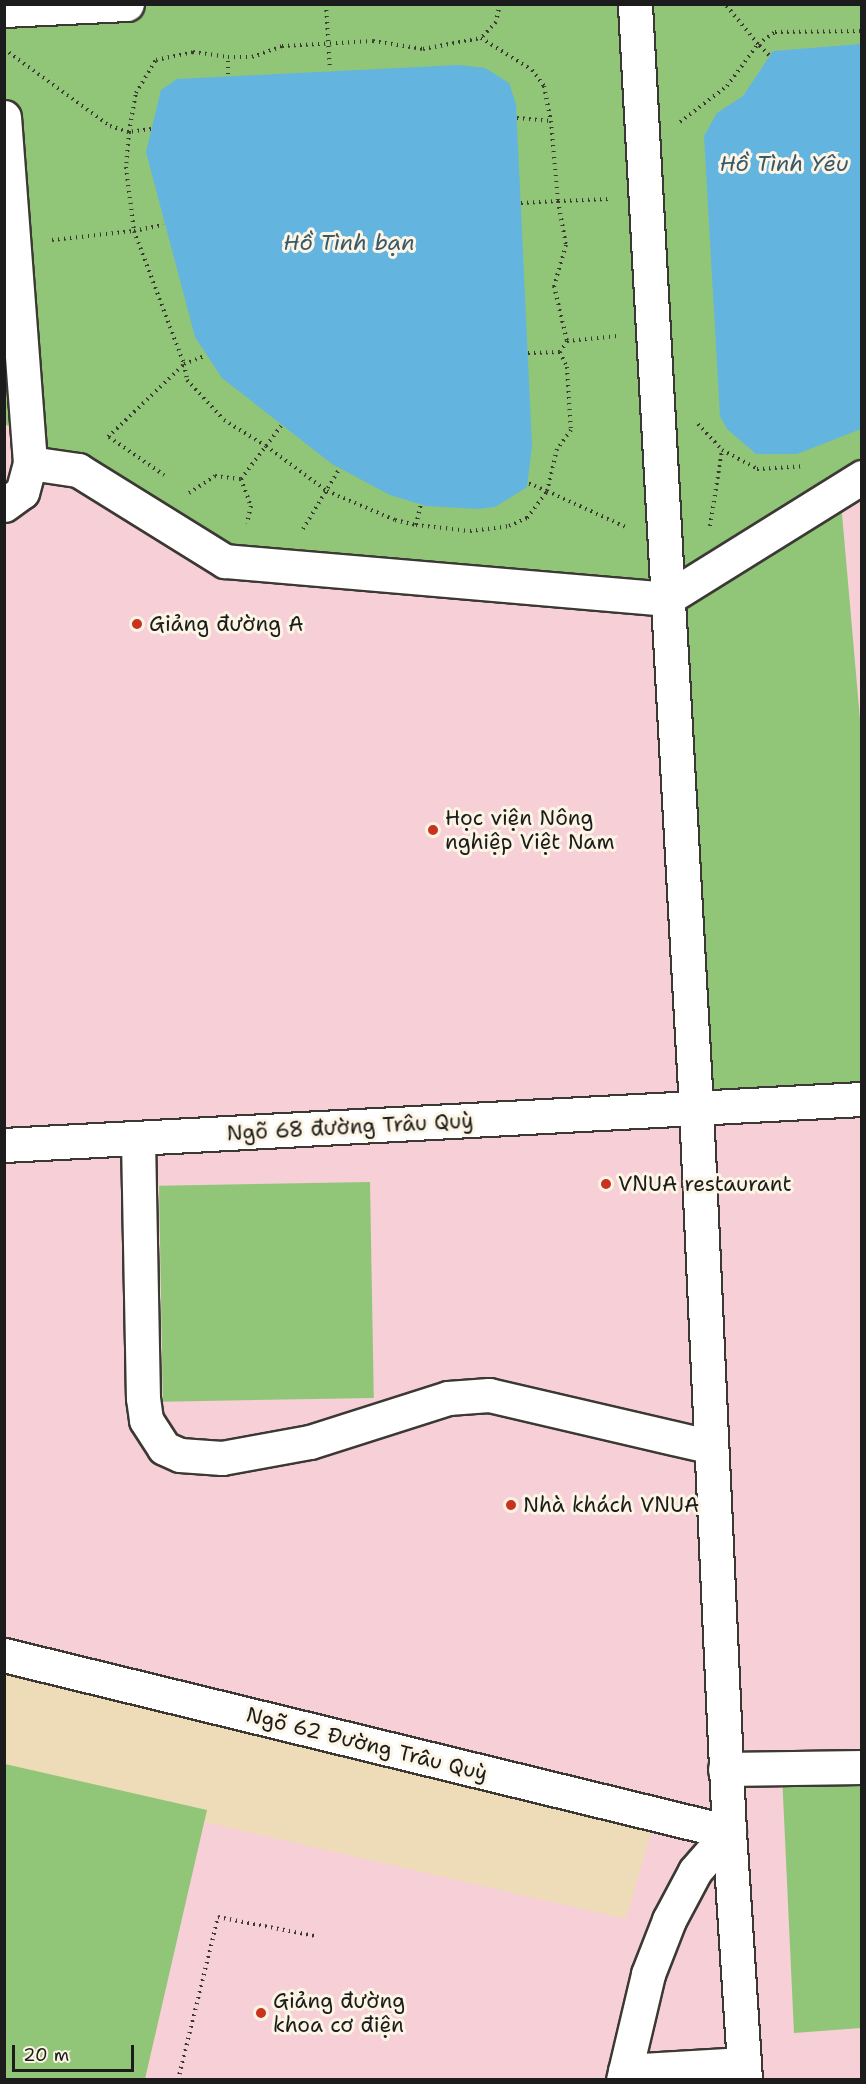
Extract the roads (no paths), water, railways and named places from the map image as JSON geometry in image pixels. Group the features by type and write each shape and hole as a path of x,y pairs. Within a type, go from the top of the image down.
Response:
{"street":[{"path":"4,10 127,4"},
{"path":"635,4 663,545 696,1107 708,1446 725,1769 729,1832 744,2072 624,2075 648,1974 669,1920 695,1871 729,1832"},
{"path":"4,117 30,463 22,492 4,505"},
{"path":"30,463 78,470 225,561 666,599 703,573 861,477"},
{"name":"Ngõ 68 đường Trâu Quỳ","path":"4,1146 861,1099"},
{"path":"138,1139 143,1398 146,1420 164,1448 180,1455 222,1458 310,1442 448,1398 489,1395 708,1446"},
{"name":"Ngõ 62 Đường Trâu Quỳ","path":"4,1655 729,1832"},
{"path":"725,1769 861,1767"}],"water":[{"name":"Hồ Tình Yêu","path":"861,44 861,429 797,454 756,454 727,429 720,416 704,136 717,113 743,96 773,51"},
{"name":"Hồ Tình bạn","path":"459,65 485,68 509,83 516,104 532,446 527,487 495,507 477,509 426,506 390,495 332,464 222,378 195,337 146,152 161,90 177,79"}],"place":[{"name":"Giảng đường A","path":"137,624"},
{"name":"Học viện Nông nghiệp Việt Nam","path":"433,830"},
{"name":"VNUA restaurant","path":"606,1184"},
{"name":"Nhà khách VNUA","path":"511,1505"},
{"name":"Giảng đường khoa cơ điện","path":"261,2013"}]}
